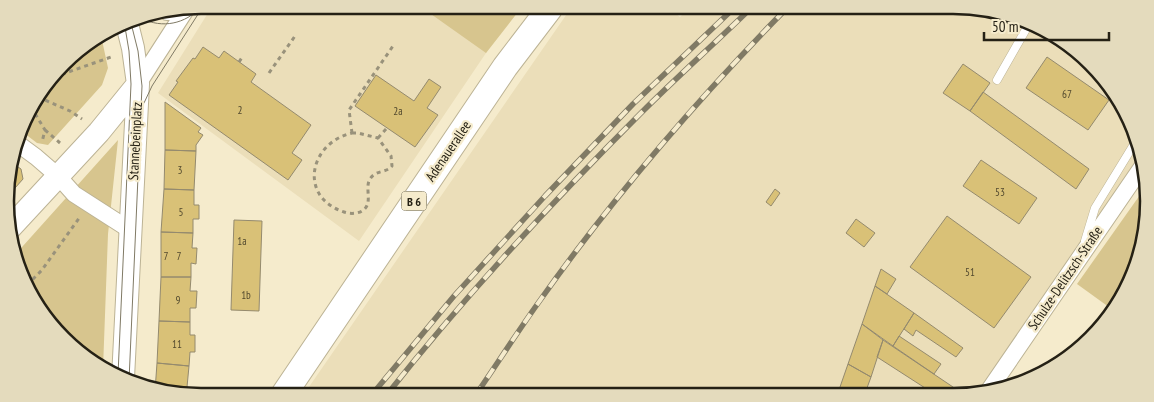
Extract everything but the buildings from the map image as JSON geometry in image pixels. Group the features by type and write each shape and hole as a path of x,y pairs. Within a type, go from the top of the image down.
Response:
{"main road":[{"name":"Adenauerallee","path":"288,388 505,67 545,14"},
{"path":"128,28 138,84"},
{"name":"Stannebeinplatz","path":"15,223 109,120 138,84"},
{"name":"Stannebeinplatz","path":"123,371 138,84"}],"street":[{"path":"138,84 182,15"},
{"path":"22,147 58,176 69,190 130,230"},
{"name":"Schulze-Delitzsch-Straße","path":"993,384 1138,172"}],"lane":[{"path":"998,80 1026,29"},
{"path":"1080,257 1094,208 1132,147"}],"path":[{"path":"269,73 295,36"},
{"path":"352,133 349,110 393,46"},
{"path":"65,73 114,56"},
{"path":"239,62 243,56"},
{"path":"44,99 70,111 82,119"},
{"path":"35,114 45,130 60,143"},
{"path":"378,138 387,128"},
{"path":"42,145 45,130"},
{"path":"352,133 378,138 390,156 392,166 371,177 368,182 369,196 367,206 364,210 348,214 337,210 328,204 318,192 314,179 314,168 318,158 332,142 352,133"},
{"path":"31,281 42,270 89,204"}],"shaded area":[{"path":"207,14 516,14 486,53 359,241 158,93"},
{"path":"431,14 516,14 486,53"},
{"path":"567,14 676,14 680,17 683,14 965,14 990,17 1036,33 1057,45 1076,60 1109,97 1126,129 1134,153 1137,164 982,386 965,388 308,388"},
{"path":"102,42 108,68 102,85 48,145 37,143 26,135 45,97 78,60"},
{"path":"118,140 108,234 103,361 78,342 52,315 33,284 20,249"},
{"path":"1140,195 1139,225 1134,249 1126,273 1108,306 1077,284"}],"tram line":[{"path":"148,22 169,24 192,14"},
{"path":"144,103 152,86 198,14"},
{"path":"129,374 142,86 138,51 132,27"},
{"path":"118,369 131,84 125,30"}],"railway":[{"path":"377,388 454,296 545,196 633,104 728,14"},
{"path":"392,388 477,287 542,215 642,112 745,14"},
{"path":"480,388 541,299 627,186 688,114 781,14"}]}
